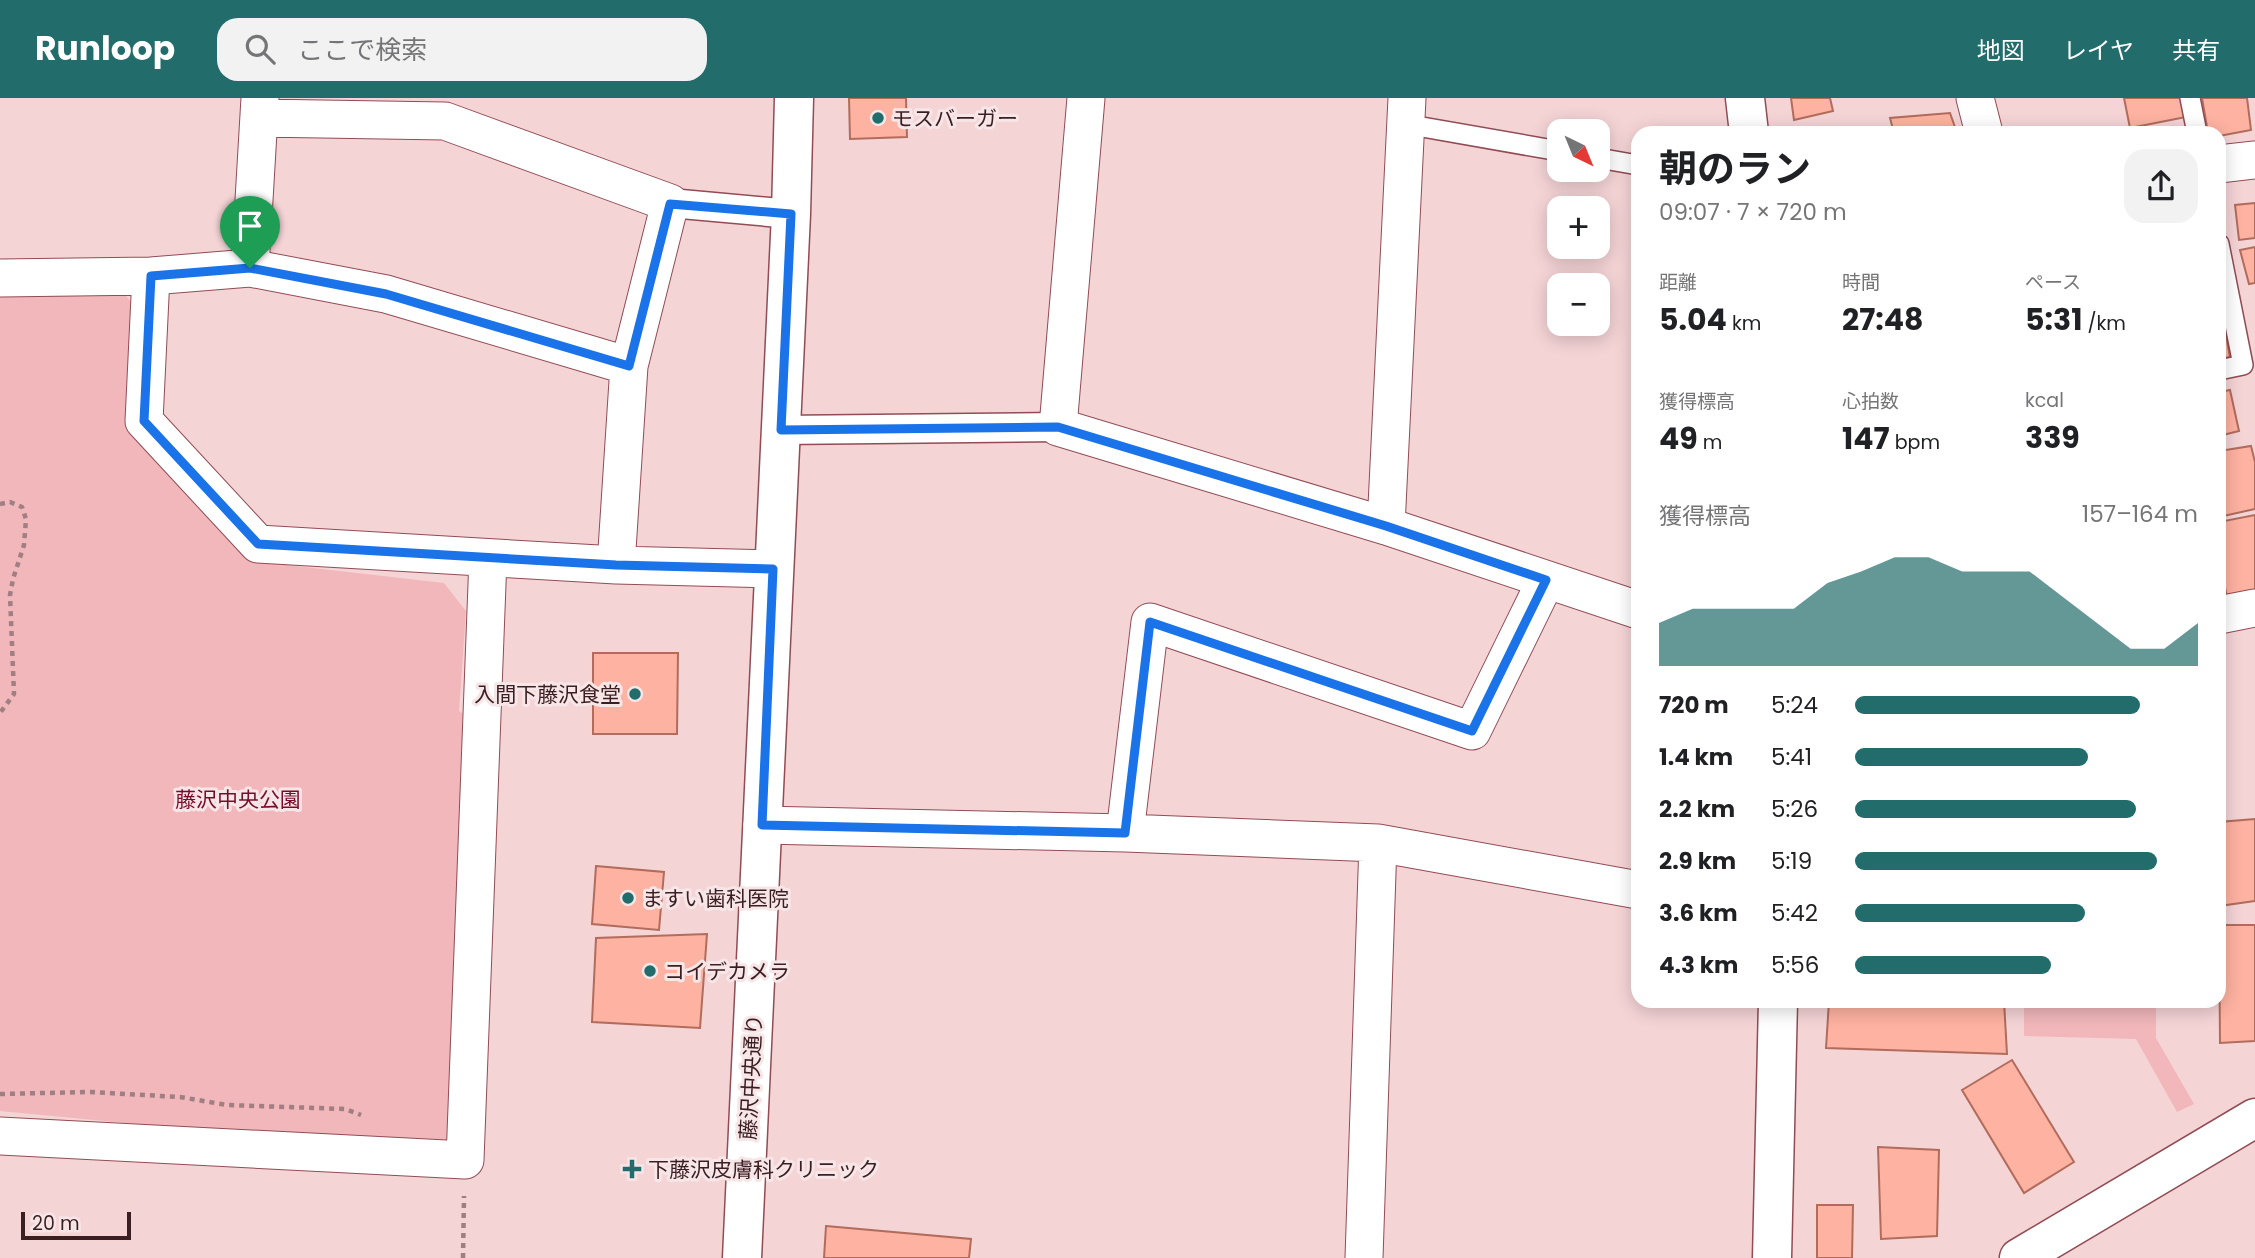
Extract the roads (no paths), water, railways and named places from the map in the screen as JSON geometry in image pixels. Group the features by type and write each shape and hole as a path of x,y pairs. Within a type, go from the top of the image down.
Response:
{"street":[{"name":"藤沢中央通り","path":"742,1258 791,214 794,98"},
{"path":"1058,427 1086,98"},
{"path":"1745,98 1748,126"},
{"path":"1975,98 1981,126"},
{"path":"250,268 260,108 445,121 670,204 791,214"},
{"path":"1386,526 1406,111"},
{"path":"2226,163 2255,160"},
{"path":"616,565 629,366 670,204"},
{"path":"0,278 151,276 250,268 386,294 629,366"},
{"path":"151,276 144,421 258,544 616,565 773,569"},
{"path":"781,430 1058,427 1386,526 1631,608"},
{"path":"0,1136 465,1160 488,558"},
{"path":"1125,833 1150,622 1472,731 1546,580"},
{"path":"2226,614 2255,608"},
{"path":"762,825 1125,833 1378,843 1631,889"},
{"path":"1364,1258 1378,843"},
{"path":"1772,1258 1778,1008"},
{"path":"2019,1258 2255,1118"}],"lane":[{"path":"2189,98 2195,126"},
{"path":"1406,111 1547,148"},
{"path":"1610,160 1631,164"},
{"path":"2226,279 2243,365 2226,369"}],"place":[{"name":"モスバーガー","path":"878,118"},
{"name":"入間下藤沢食堂","path":"635,694"},
{"name":"ますい歯科医院","path":"628,898"},
{"name":"コイデカメラ","path":"650,971"},
{"name":"下藤沢皮膚科クリニック","path":"632,1169"}],"park label":[{"name":"藤沢中央公園","path":"238,799"}]}
